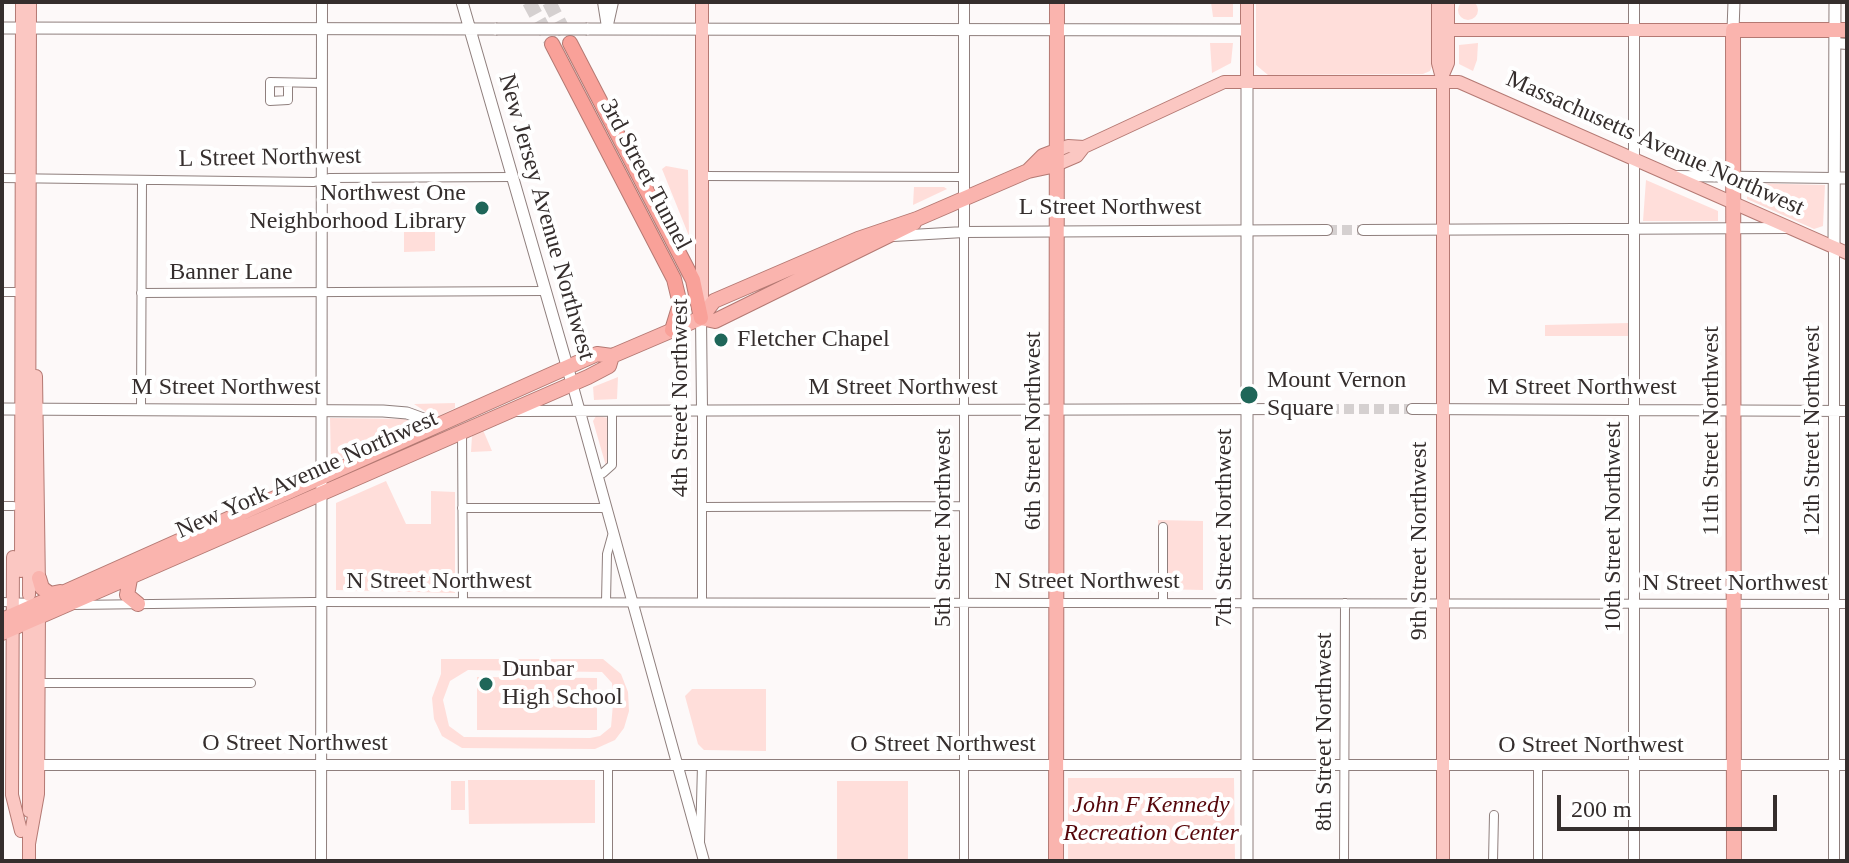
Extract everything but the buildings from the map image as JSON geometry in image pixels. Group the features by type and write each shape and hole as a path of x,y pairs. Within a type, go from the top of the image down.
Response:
{"highway":[{"name":"6th Street Northwest","path":"1056,861 1057,2"},
{"path":"1733,30 1841,30"},
{"name":"11th Street Northwest","path":"1733,30 1734,861"},
{"name":"3rd Street Tunnel","path":"570,43 693,280 701,318"},
{"name":"3rd Street Tunnel","path":"552,44 674,279 680,304 672,330"},
{"name":"New York Avenue Northwest","path":"19,615 64,590 567,367 597,354 612,356 701,318 714,301 1028,171 1043,156 1056,158"},
{"name":"New York Avenue Northwest","path":"701,318 715,321 911,227 917,219"},
{"name":"New York Avenue Northwest","path":"19,615 69,605 130,579 609,366 612,356"},
{"path":"39,578 42,588 50,594 64,590"},
{"path":"130,579 127,595 138,604"}],"main road":[{"path":"22,2 26,28"},
{"path":"29,844 38,794 39,683 19,615 39,578 16,375 26,362 26,28 30,2"},
{"name":"New Jersey Avenue Northwest","path":"462,2 572,383"},
{"name":"4th Street Northwest","path":"701,318 702,2"},
{"name":"7th Street Northwest","path":"1247,2 1247,861"},
{"name":"9th Street Northwest","path":"1438,2 1443,230 1443,861"},
{"name":"9th Street Northwest","path":"1442,80 1448,63 1448,2"},
{"name":"11th Street Northwest","path":"1733,30 1734,2"},
{"name":"12th Street Northwest","path":"1834,248 1841,178 1841,30 1835,2"},
{"path":"2,28 1247,30"},
{"path":"1449,30 1733,30"},
{"name":"Massachusetts Avenue Northwest","path":"1247,82 1442,80 1467,84 1847,253"},
{"name":"New York Avenue Northwest","path":"1056,158 1068,146 1084,147 1218,85 1247,82"},
{"path":"26,362 36,375 21,409 7,506 19,615 29,861"},
{"path":"21,409 19,615 12,795 21,831 21,861"},
{"name":"M Street Northwest","path":"21,409 393,411 437,424"}],"street":[{"path":"321,861 322,2"},
{"path":"603,2 607,29"},
{"path":"607,29 613,2"},
{"name":"5th Street Northwest","path":"964,2 964,861"},
{"name":"10th Street Northwest","path":"1634,2 1634,861"},
{"path":"288,83 320,83"},
{"path":"703,176 964,177"},
{"path":"1673,176 1841,178"},
{"name":"L Street Northwest","path":"2,178 321,180 512,177"},
{"path":"141,409 142,180"},
{"path":"1363,230 1791,228"},
{"name":"L Street Northwest","path":"893,236 964,232 1327,230"},
{"name":"12th Street Northwest","path":"1834,248 1841,411 1835,604 1834,861"},
{"name":"Banner Lane","path":"141,293 544,291"},
{"path":"2,292 26,292"},
{"name":"4th Street Northwest","path":"701,318 702,602"},
{"name":"New Jersey Avenue Northwest","path":"572,383 625,577 626,595 632,602 704,861"},
{"name":"M Street Northwest","path":"507,411 1299,409"},
{"name":"M Street Northwest","path":"1412,409 1841,411"},
{"path":"603,473 612,465 612,411"},
{"path":"462,429 463,602"},
{"name":"New Jersey Avenue Northwest","path":"590,443 594,445 611,502 612,536"},
{"path":"702,507 964,506"},
{"path":"462,508 606,508"},
{"path":"1163,527 1163,602"},
{"path":"606,602 607,554 612,536"},
{"name":"N Street Northwest","path":"69,605 321,602 1847,604"},
{"name":"8th Street Northwest","path":"1344,861 1345,603"},
{"path":"39,683 251,683"},
{"name":"O Street Northwest","path":"38,765 1847,765"},
{"path":"608,765 608,861"},
{"path":"700,847 702,765"},
{"path":"1538,766 1538,861"},
{"path":"1493,861 1494,815"}],"green space":[{"path":"1468,0 1475,3 1478,10 1475,17 1468,20 1461,17 1458,10 1461,3"},
{"path":"1211,2 1233,2 1233,17 1213,17"},
{"path":"1256,2 1434,2 1435,60 1430,71 1423,74 1268,75 1256,65"},
{"path":"1210,43 1233,43 1231,63 1212,73"},
{"path":"1478,43 1473,71 1459,64 1459,45"},
{"path":"666,166 688,170 689,236 662,169"},
{"path":"1646,180 1718,211 1718,221 1643,221"},
{"path":"1747,183 1825,185 1823,226 1814,229 1747,199"},
{"path":"914,187 944,187 947,189 913,205"},
{"path":"404,232 435,232 435,251 404,252"},
{"path":"1629,323 1629,336 1545,336 1545,325"},
{"path":"618,377 617,399 594,400 593,387"},
{"path":"455,403 455,408 435,418 414,404"},
{"path":"596,416 609,418 609,465 606,466 593,421"},
{"path":"330,418 406,419 419,424 331,463"},
{"path":"483,430 492,451 471,452 472,436"},
{"path":"386,481 406,524 431,524 431,491 455,492 455,593 336,590 336,503"},
{"path":"1158,520 1203,521 1203,590 1158,589"},
{"path":"441,659 603,659 621,674 628,692 629,711 624,728 615,740 595,749 462,748 442,736 434,719 432,698 441,674","holes":["468,670 602,672 612,683 613,700 618,704 613,704 611,727 600,736 464,737 449,726 443,700 450,681"]},
{"path":"477,677 597,678 597,730 477,730"},
{"path":"692,689 766,689 766,751 704,750 698,744 685,696"},
{"name":"John F Kennedy Recreation Center","path":"1068,778 1234,778 1235,861 1068,861"},
{"path":"468,780 595,780 595,823 469,824"},
{"path":"451,781 465,781 465,810 451,810"},
{"path":"837,781 908,781 908,861 837,861"}],"tunnel":[{"path":"529,2 552,44"},
{"path":"549,2 570,43"},
{"path":"1327,230 1363,230"},
{"path":"1299,409 1412,409"}],"place":[{"name":"Northwest One Neighborhood Library","path":"482,208"},
{"name":"Fletcher Chapel","path":"721,340"},
{"name":"Mount Vernon Square","path":"1249,395"},
{"name":"Dunbar High School","path":"486,684"}]}
